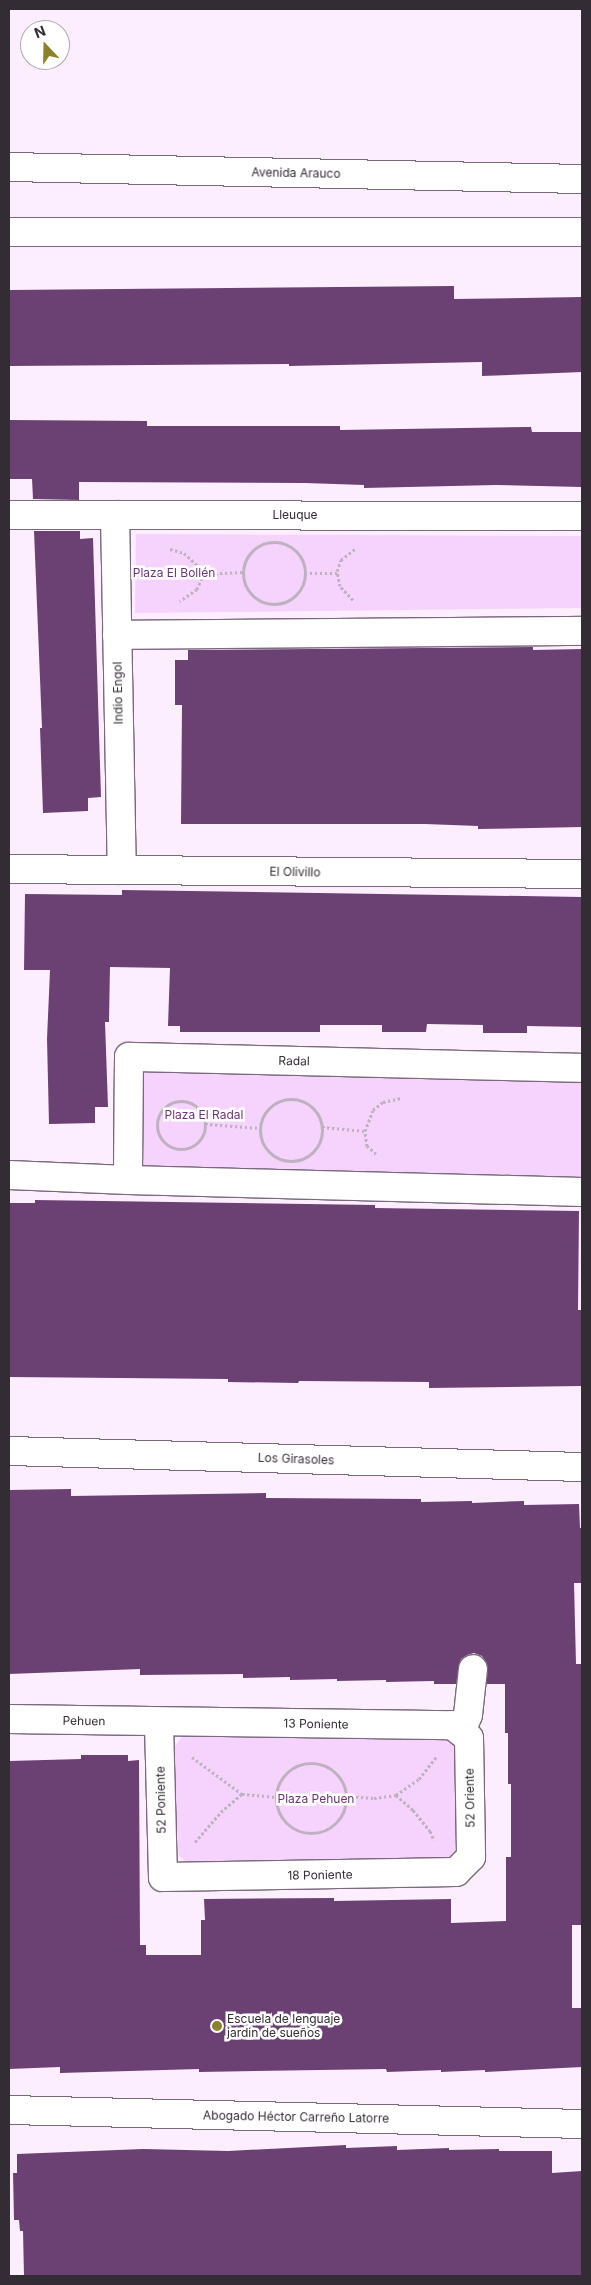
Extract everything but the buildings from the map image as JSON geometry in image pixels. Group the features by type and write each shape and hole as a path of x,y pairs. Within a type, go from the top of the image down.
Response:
{"street":[{"name":"Avenida Arauco","path":"9,167 582,179"},
{"path":"9,232 582,232"},
{"name":"Lleuque","path":"9,515 582,516"},
{"name":"Indio Engol","path":"115,515 122,870"},
{"path":"117,635 582,631"},
{"name":"El Olivillo","path":"9,869 582,874"},
{"name":"Radal","path":"128,1180 129,1057 582,1068"},
{"path":"9,1175 582,1192"},
{"name":"Los Girasoles","path":"9,1451 582,1467"},
{"name":"52 Oriente","path":"471,1857 461,1732 468,1715 472,1669"},
{"name":"Pehuen","path":"9,1719 159,1722"},
{"name":"13 Poniente","path":"159,1722 461,1732"},
{"name":"52 Poniente","path":"159,1722 170,1877"},
{"name":"18 Poniente","path":"170,1877 456,1872 471,1857"},
{"name":"Abogado Héctor Carreño Latorre","path":"9,2110 582,2124"}],"path":[{"path":"275,543 290,547 298,554 305,574 304,583 292,599 274,604 256,598 244,582 243,572 251,553 259,546 275,543"},
{"path":"358,603 340,586 338,573 341,560 360,546"},
{"path":"167,548 184,554 198,566 202,578 197,589 182,600 173,601"},
{"path":"200,574 243,572"},
{"path":"305,574 338,573"},
{"path":"322,1127 365,1131 373,1110 378,1106 399,1098 409,1098"},
{"path":"296,1099 306,1102 314,1108 322,1127 319,1142 310,1154 291,1161 272,1155 265,1147 260,1128 262,1117 268,1109 281,1101 296,1099"},
{"path":"177,1102 193,1104 203,1116 205,1124 204,1132 194,1145 179,1150 165,1144 157,1131 156,1123 163,1108 177,1102"},
{"path":"205,1124 260,1128"},
{"path":"159,1722 188,1754 242,1794 276,1797"},
{"path":"346,1796 374,1798 396,1795 419,1779 438,1755 461,1732"},
{"path":"309,1763 320,1764 334,1772 344,1785 346,1796 345,1808 339,1819 330,1827 319,1832 295,1829 285,1822 279,1812 276,1797 282,1779 289,1771 298,1765 309,1763"},
{"path":"170,1877 198,1838 242,1794"},
{"path":"396,1795 413,1810 430,1831 439,1853 443,1872"}],"green space":[{"name":"Plaza El Bollén","path":"136,534 582,536 582,608 135,613"},
{"name":"Plaza El Radal","path":"142,1060 582,1075 582,1179 143,1166"},
{"name":"Plaza Pehuen","path":"184,1734 440,1734 461,1748 462,1848 449,1863 189,1864 179,1856 171,1751"}],"place":[{"name":"Escuela de lenguaje jardin de sueños","path":"217,2026"}]}
